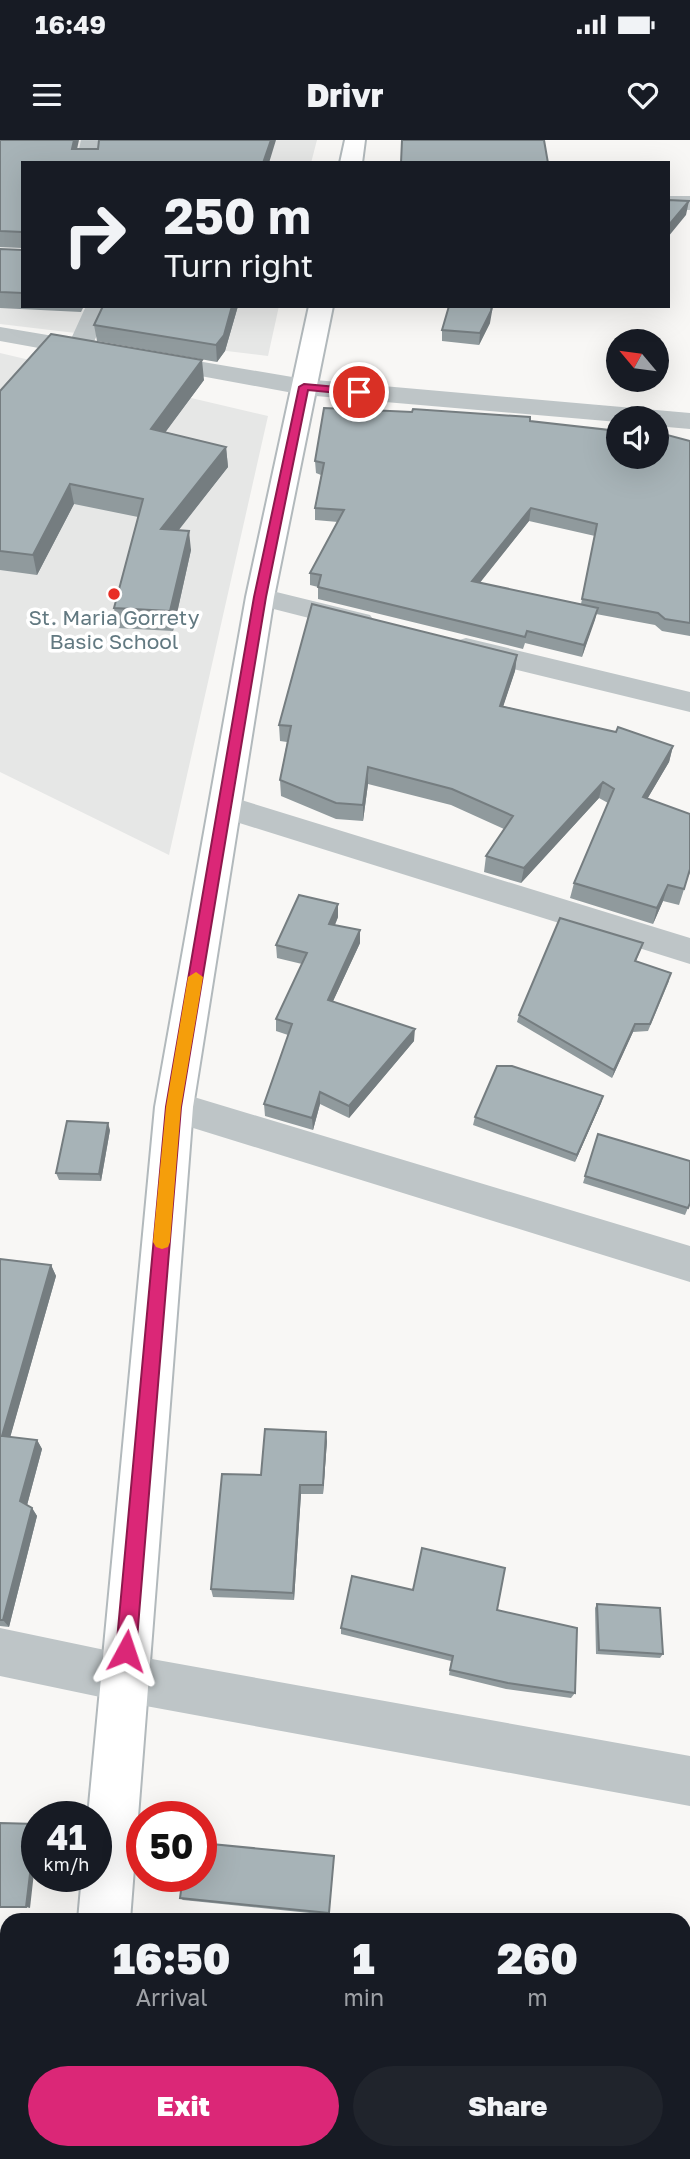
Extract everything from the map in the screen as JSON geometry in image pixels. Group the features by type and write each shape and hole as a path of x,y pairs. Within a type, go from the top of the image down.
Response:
{"main road":[{"path":"351,161 355,140"},
{"path":"105,1913 174,1107 260,597 321,308"}],"street":[{"path":"87,161 90,140"},
{"path":"670,203 690,203"},
{"path":"79,348 97,308"},
{"path":"0,334 304,387 690,421"},
{"path":"260,597 381,627"},
{"path":"435,640 690,702"},
{"path":"225,807 690,951"},
{"path":"174,1107 690,1264"},
{"path":"0,1652 124,1678 690,1781"}],"shaded area":[{"path":"0,140 317,140 312,161 21,161 21,308 279,308 268,356 0,324"},
{"name":"St. Maria Gorrety Basic School","path":"0,353 268,416 169,855 0,772"}],"building":[{"path":"0,140 74,140 72,149 98,149 99,140 271,140 264,161 21,161 21,232 0,231"},
{"path":"402,140 544,140 548,161 401,161"},
{"path":"670,200 689,201 670,224"},
{"path":"0,249 21,250 21,293 0,292"},
{"path":"102,308 231,308 224,335 216,345 94,325"},
{"path":"448,308 492,308 480,333 442,330"},
{"path":"51,334 202,360 151,429 226,447 161,529 189,531 170,611 114,608 143,499 70,484 33,555 0,551 0,391"},
{"path":"324,408 412,412 413,409 530,417 530,421 606,430 606,469 669,469 669,435 690,441 690,623 665,619 658,613 582,599 597,524 531,508 472,581 598,608 584,645 527,631 525,637 318,587 321,575 310,573 344,510 315,508 324,463 315,461"},
{"path":"312,604 517,655 500,706 616,732 618,727 673,746 643,797 690,814 690,869 684,889 668,885 657,908 574,883 614,789 603,782 524,868 486,856 513,816 452,789 368,767 363,805 336,803 280,780 291,726 279,725"},
{"path":"299,895 338,904 329,924 360,930 328,1000 415,1029 349,1106 320,1092 312,1118 264,1104 292,1024 276,1019 307,953 276,945"},
{"path":"560,918 643,943 635,961 671,973 650,1024 635,1024 614,1070 519,1015"},
{"path":"497,1066 512,1066 603,1096 577,1155 475,1117"},
{"path":"67,1121 108,1123 99,1174 56,1173"},
{"path":"598,1134 690,1161 688,1208 585,1176"},
{"path":"0,1259 51,1265 2,1436 37,1440 20,1501 32,1508 3,1620 0,1620"},
{"path":"265,1429 326,1432 323,1485 300,1485 293,1593 211,1589 222,1474 261,1475"},
{"path":"422,1548 505,1568 497,1610 577,1628 575,1693 508,1683 450,1670 453,1656 341,1628 352,1576 413,1590"},
{"path":"597,1604 660,1608 663,1654 599,1650"},
{"path":"0,1823 21,1824 21,1892 28,1892 26,1907 0,1907"},
{"path":"217,1845 334,1856 329,1913 180,1898 181,1892 217,1892"}],"slow traffic":[{"path":"162,1242 174,1107 196,977"}],"place":[{"name":"St. Maria Gorrety Basic School","path":"114,594"}],"route":[{"path":"126,1651 174,1107 260,597 304,387 359,392"}]}
